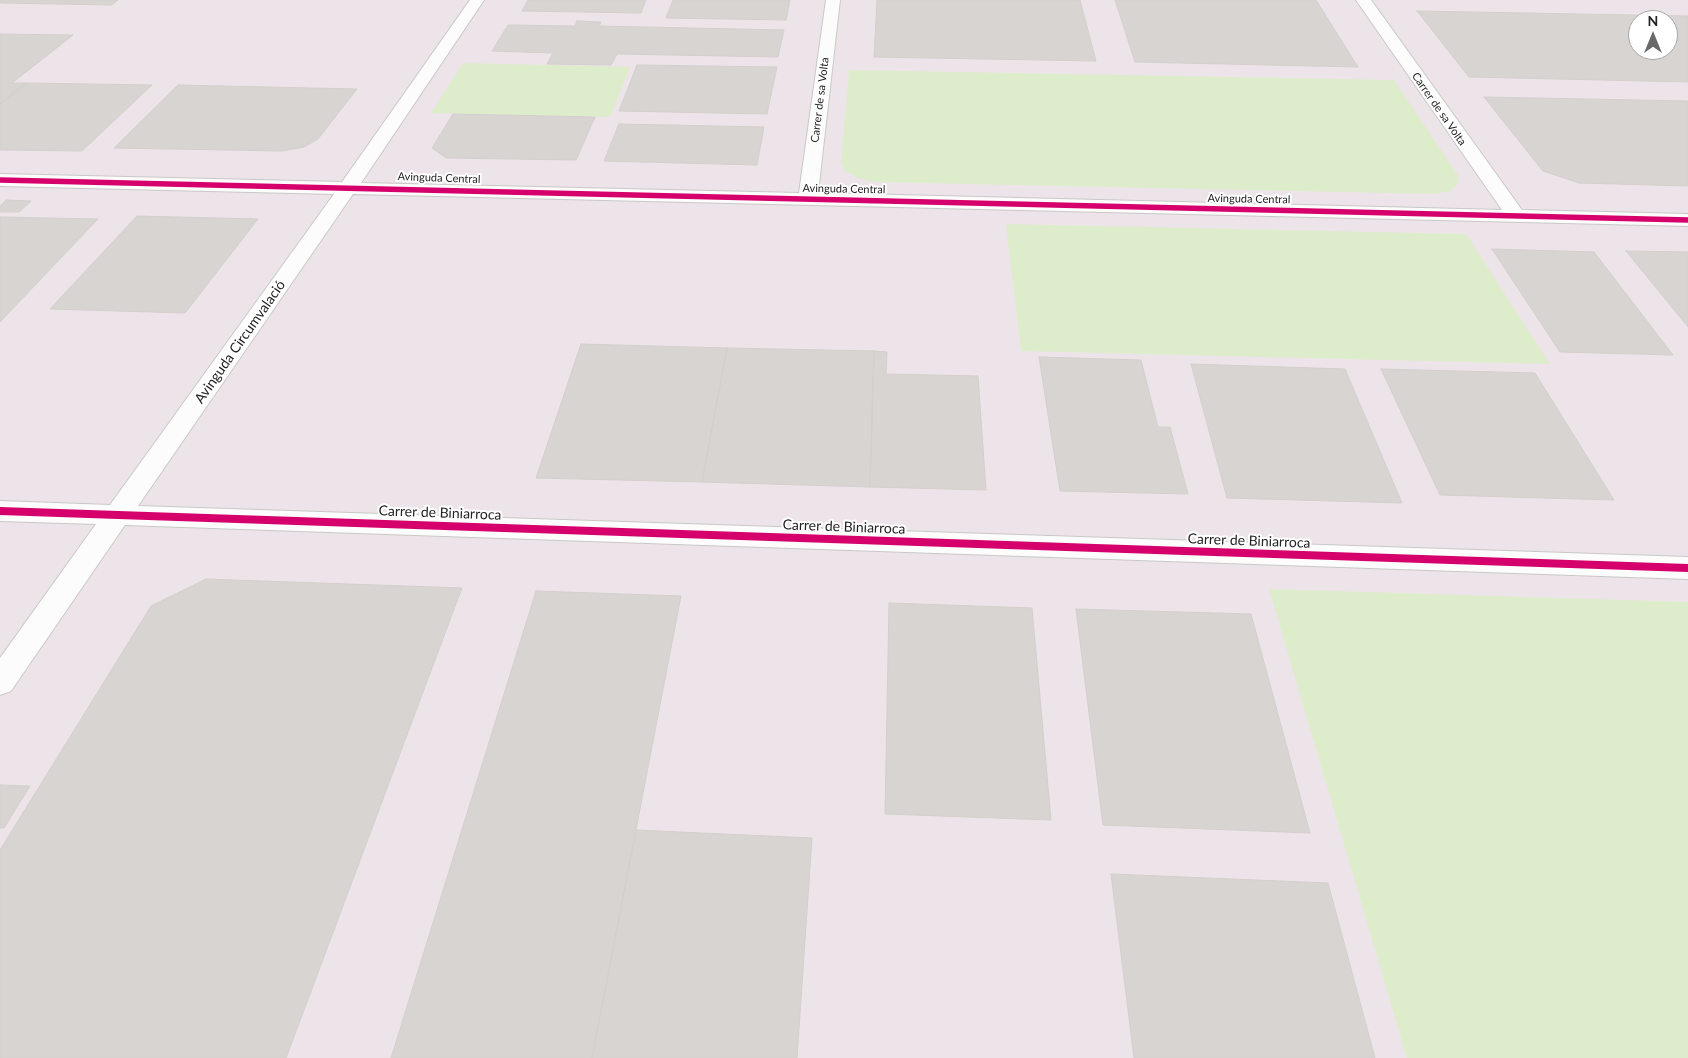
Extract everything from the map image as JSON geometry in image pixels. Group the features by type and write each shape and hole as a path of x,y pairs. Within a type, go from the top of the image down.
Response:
{"street":[{"name":"Avinguda Circumvalació","path":"0,682 349,187 477,0"},
{"name":"Carrer de sa Volta","path":"808,199 833,0"},
{"name":"Carrer de sa Volta","path":"1363,0 1517,217"},
{"name":"Avinguda Central","path":"0,180 1688,220"},
{"name":"Carrer de Biniarroca","path":"0,511 1688,568"}],"shaded area":[{"path":"0,0 1688,0 1688,1058 0,1058"}],"green space":[{"path":"463,63 630,67 610,117 431,113"},
{"path":"849,70 1394,80 1459,177 1457,185 1450,191 1435,194 875,182 858,178 845,171 841,163"},
{"path":"1006,224 1466,234 1550,364 1021,351"},
{"path":"1269,589 1688,602 1688,1058 1407,1058"}],"building":[{"path":"0,0 118,0 112,5 0,3"},
{"path":"528,0 646,0 641,13 522,11"},
{"path":"673,0 790,0 786,20 666,18"},
{"path":"877,0 1080,0 1096,61 874,57"},
{"path":"1115,0 1316,0 1358,67 1135,62"},
{"path":"1417,11 1628,15 1628,60 1678,60 1678,16 1688,16 1688,82 1469,77"},
{"path":"577,21 601,22 599,26 784,30 778,57 617,54 611,65 547,64 553,53 492,51 508,25 575,26"},
{"path":"0,34 73,35 12,83 26,83 0,104"},
{"path":"637,65 777,67 767,114 619,111"},
{"path":"26,83 152,85 82,151 0,150 0,104"},
{"path":"178,85 357,89 318,139 304,147 282,151 114,148"},
{"path":"1484,97 1688,101 1688,186 1579,183 1543,171"},
{"path":"453,114 595,117 576,160 446,158 432,148"},
{"path":"619,124 764,127 757,165 604,161"},
{"path":"6,200 31,201 19,212 0,212 0,206"},
{"path":"137,216 258,219 185,313 50,309"},
{"path":"0,217 98,219 0,322"},
{"path":"1492,249 1594,252 1673,355 1560,352"},
{"path":"1626,251 1688,252 1688,327"},
{"path":"581,344 727,348 702,482 536,478"},
{"path":"727,348 874,351 870,487 702,482"},
{"path":"874,351 887,352 886,374 978,376 986,490 870,487"},
{"path":"1039,357 1141,360 1158,427 1170,427 1188,494 1060,491"},
{"path":"1191,364 1345,369 1402,503 1227,498"},
{"path":"1381,369 1535,373 1614,500 1440,495"},
{"path":"206,579 462,588 286,1058 0,1058 0,850 151,606"},
{"path":"536,591 681,596 592,1058 391,1058"},
{"path":"889,603 1032,608 1051,820 885,814"},
{"path":"1076,609 1251,614 1310,833 1103,825"},
{"path":"0,785 30,786 4,828 0,828"},
{"path":"636,830 812,838 797,1058 592,1058"},
{"path":"1111,874 1328,883 1375,1058 1134,1058"}],"cycle path":[{"path":"0,180 1688,220"},
{"path":"0,511 1688,568"}]}
